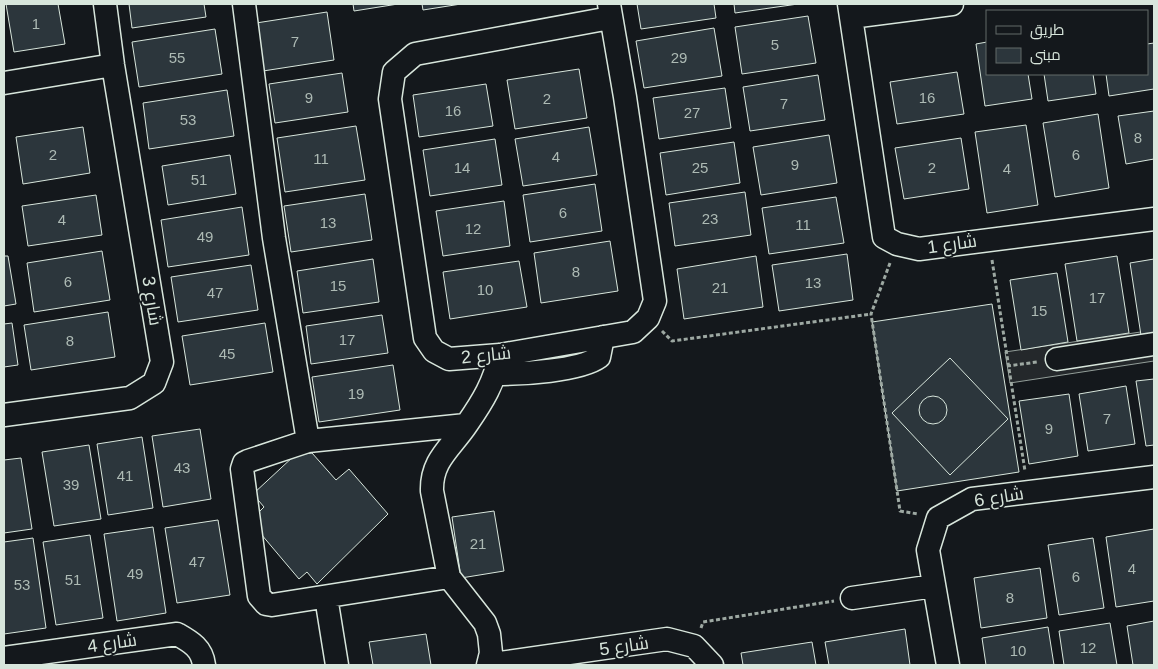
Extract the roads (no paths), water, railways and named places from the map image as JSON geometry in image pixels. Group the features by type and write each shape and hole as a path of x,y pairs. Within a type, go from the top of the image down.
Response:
{"street":[{"name":"شارع 3","path":"4,415 130,398 154,384 162,362 113,65 105,4"},
{"path":"244,4 274,238 308,441"},
{"path":"850,10 952,4"},
{"name":"شارع 1","path":"850,10 884,237 897,244 919,249 1154,219"},
{"name":"شارع 2","path":"609,11 655,301 648,318 633,332 603,337 498,365 449,359 434,351 425,338 390,99 394,72 415,54 609,11"},
{"path":"4,83 113,65"},
{"path":"1057,359 1154,344"},
{"path":"488,665 491,653 489,634 485,623 449,577 432,491 432,481 436,464 488,392 498,365"},
{"path":"449,577 272,605 266,604 260,596 242,465 248,461 308,441 466,425"},
{"name":"شارع 6","path":"934,586 928,550 938,518 972,499 1154,477"},
{"path":"852,598 934,586 948,665"},
{"path":"326,597 337,665"},
{"name":"شارع 4","path":"4,658 177,634 195,643 203,658 204,665"},
{"name":"شارع 5","path":"497,665 500,663 667,639 694,646 712,665"}]}
